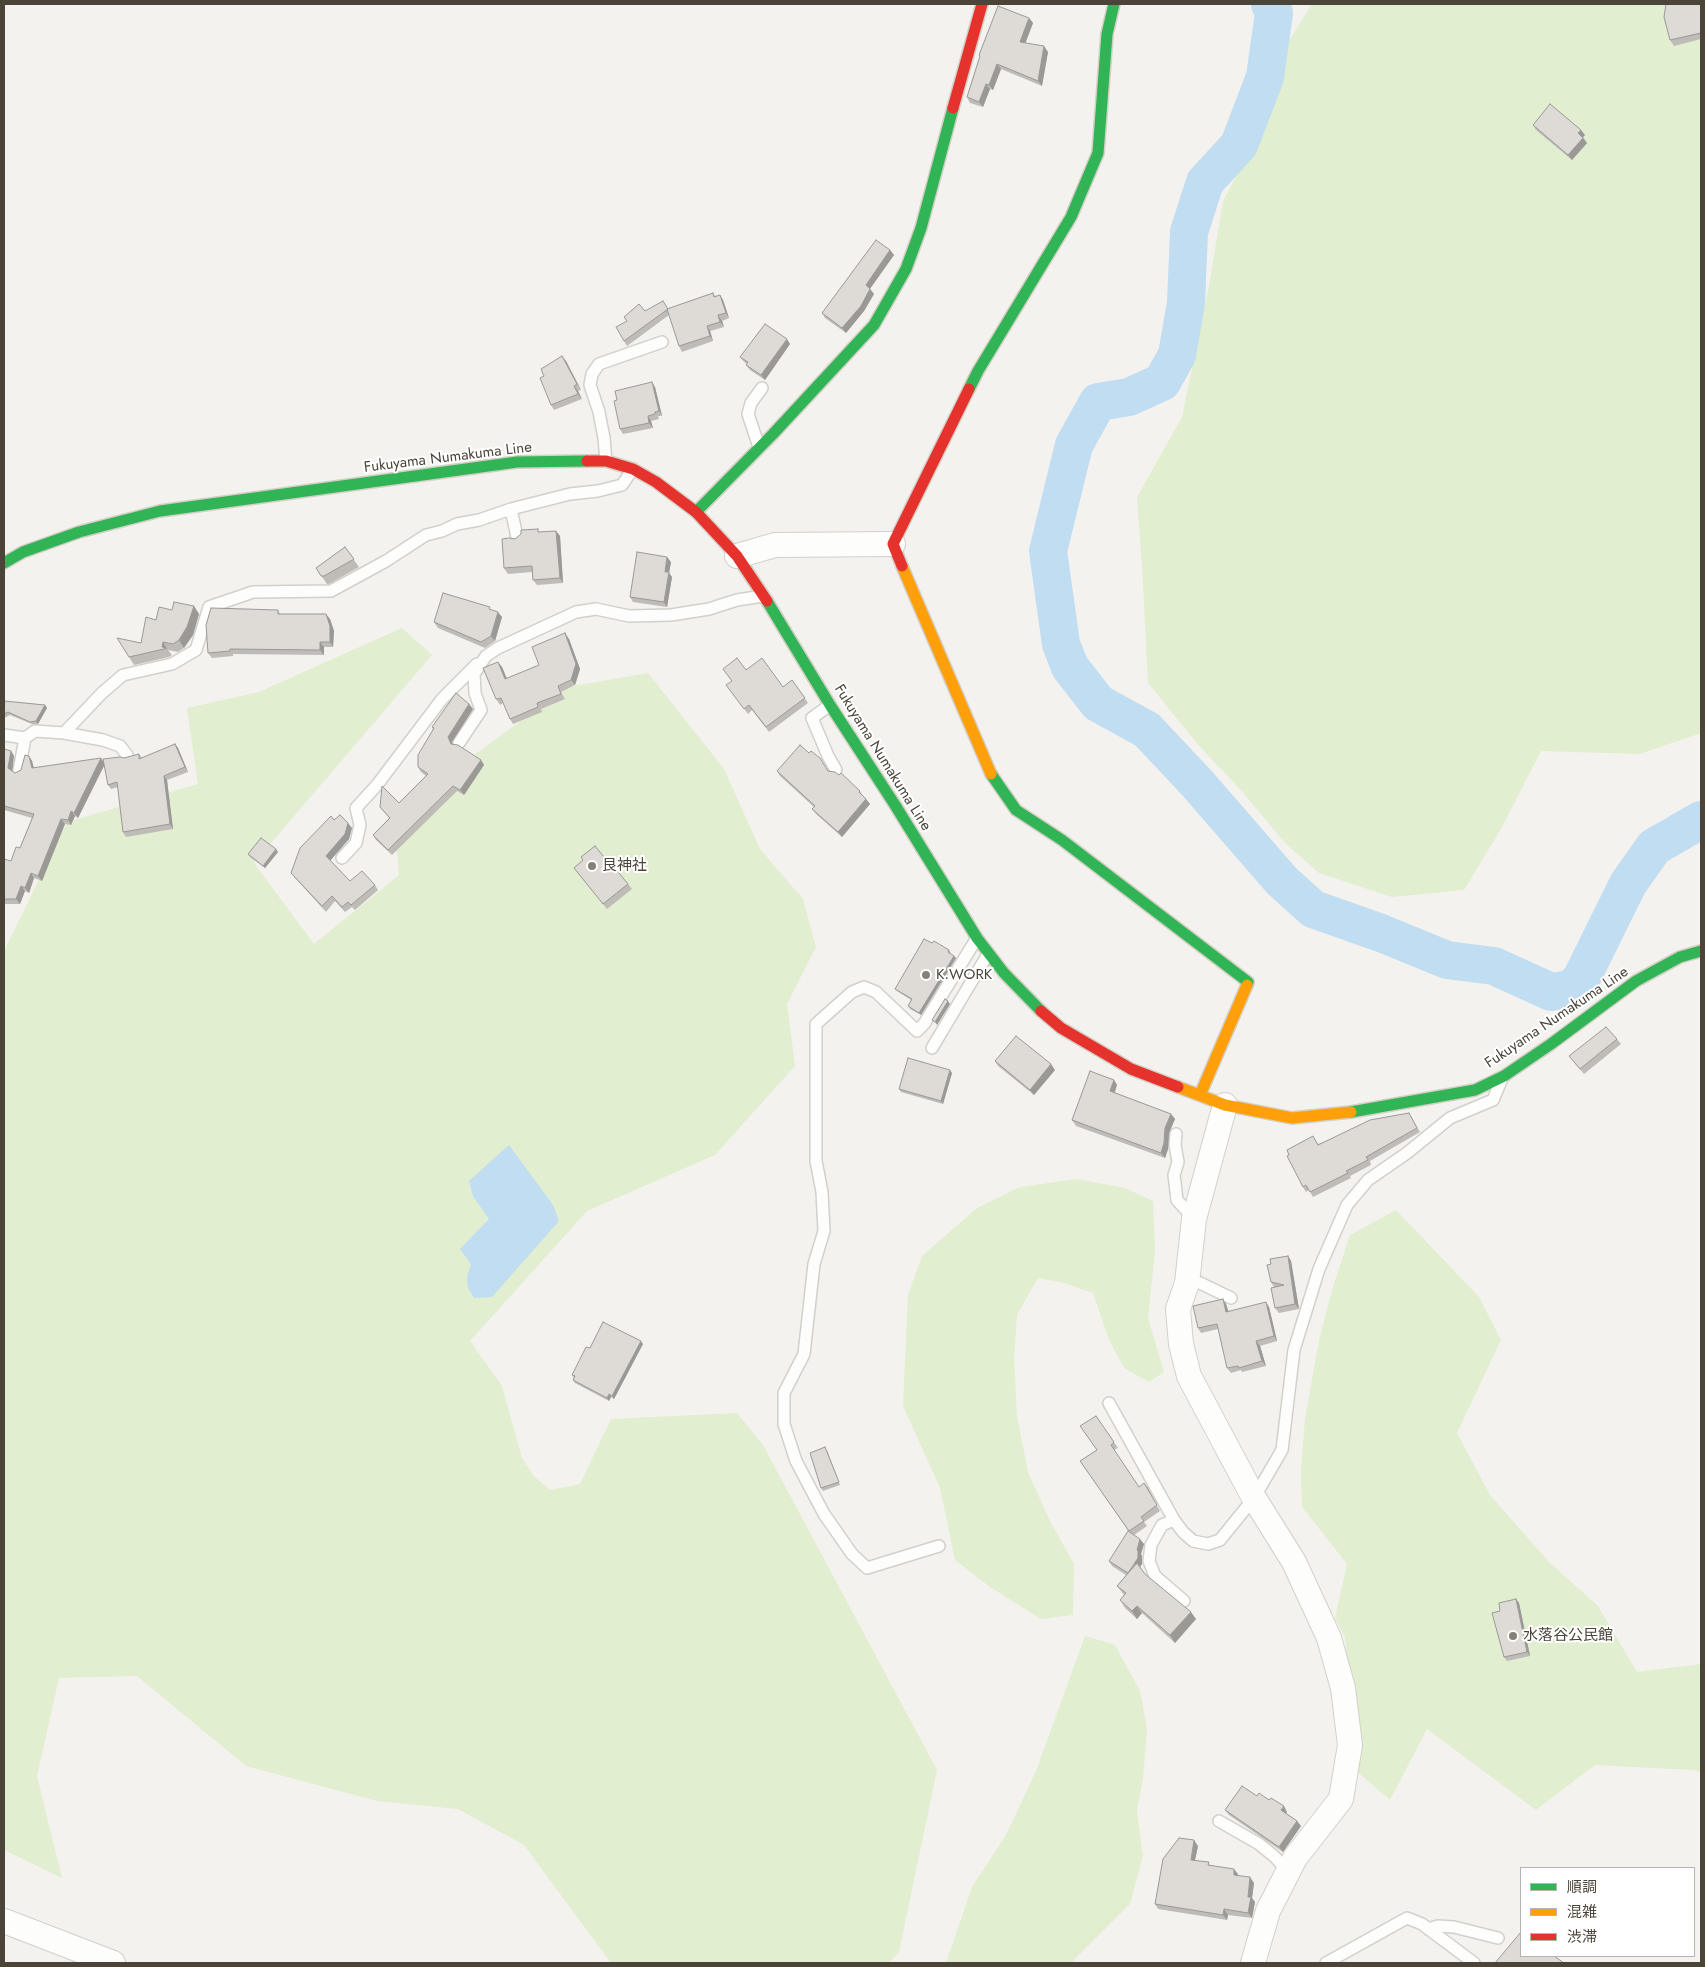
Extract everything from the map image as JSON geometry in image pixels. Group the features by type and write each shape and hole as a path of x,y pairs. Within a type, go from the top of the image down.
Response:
{"main road":[{"path":"696,512 874,326 906,269 921,228 982,4"},
{"path":"1114,4 1107,34 1098,153 1071,217 978,372 893,544 993,779 1016,810 1062,840 1248,982 1200,1094"},
{"name":"Fukuyama Numakuma Line","path":"4,563 22,552 79,532 160,511 517,462 606,461 633,469 656,482 696,512 737,556 764,595 830,705 895,805 976,938 1032,1004 1061,1028 1131,1069 1225,1105 1292,1118 1367,1110 1474,1090 1504,1076 1636,982 1680,957 1701,951"}],"street":[{"path":"737,556 775,545 893,544"},
{"path":"1225,1105 1194,1219 1188,1283 1178,1309 1181,1344 1189,1376 1254,1498 1294,1562 1329,1638 1343,1688 1350,1745 1341,1799 1295,1858 1268,1911 1253,1963"},
{"path":"4,1921 113,1963"}],"lane":[{"path":"606,461 599,412 590,385 592,374 599,364 662,342"},
{"path":"759,447 748,414 751,403 762,388"},
{"path":"64,733 102,692 123,675 172,664 196,650 209,607 253,592 330,591 386,561 426,535 511,509 570,494 598,491 622,485 633,469"},
{"path":"511,509 517,537"},
{"path":"342,858 356,843 360,825 356,808 378,785 442,699 486,656 576,612 596,609 629,616 671,615 709,609 737,600 764,595"},
{"path":"458,743 481,710 475,694 474,674 486,656"},
{"path":"830,705 812,718 836,770"},
{"path":"4,735 25,738 35,731 64,733 103,740 120,746 127,755"},
{"path":"19,771 25,738"},
{"path":"939,1546 867,1568 852,1554 824,1514 796,1461 784,1424 784,1393 804,1354 814,1264 824,1231 822,1192 816,1161 816,1024 852,992 864,987 876,992 908,1024 917,1030 924,1024 976,938"},
{"path":"932,1048 988,954"},
{"path":"1109,1403 1174,1520 1193,1541 1208,1544 1220,1540 1254,1498 1282,1450 1294,1350 1319,1269 1347,1205 1368,1180 1407,1153 1450,1118 1493,1100 1504,1076"},
{"path":"1176,1134 1174,1145 1178,1162 1174,1175 1176,1200 1194,1219"},
{"path":"1188,1283 1200,1283 1231,1298"},
{"path":"1174,1520 1162,1526 1151,1545 1149,1561 1154,1576 1184,1601"},
{"path":"1219,1821 1259,1844 1276,1857 1288,1872"},
{"path":"1326,1963 1407,1918 1428,1929 1474,1963"},
{"path":"1428,1929 1438,1926 1454,1927 1498,1938"}],"green space":[{"path":"1312,4 1701,4 1701,733 1640,754 1541,751 1502,827 1464,890 1392,897 1319,873 1285,843 1241,790 1200,747 1148,683 1137,497 1182,417 1209,286 1223,201 1276,100 1285,47"},
{"path":"402,628 432,655 254,863 314,944 399,875 396,840 470,758 567,687 648,673 724,769 760,849 803,899 816,947 787,1004 795,1066 715,1155 587,1211 470,1341 502,1386 522,1458 534,1476 550,1490 580,1484 611,1419 737,1413 763,1445 937,1770 899,1952 889,1963 611,1963 524,1845 458,1809 377,1801 246,1766 137,1676 59,1678 37,1776 62,1878 4,1850 4,951 67,822 198,784 187,708 259,692"},
{"path":"1077,1179 1125,1188 1153,1201 1155,1251 1148,1318 1164,1372 1149,1382 1124,1368 1109,1340 1093,1293 1064,1283 1038,1278 1017,1315 1014,1358 1017,1416 1028,1472 1050,1521 1074,1564 1073,1615 1041,1619 990,1587 955,1560 940,1488 903,1406 908,1295 922,1256 977,1208 1020,1187"},
{"path":"1396,1210 1479,1297 1501,1340 1457,1433 1490,1495 1549,1562 1598,1606 1637,1672 1701,1664 1701,1772 1595,1765 1536,1810 1427,1729 1390,1800 1354,1769 1356,1747 1345,1637 1335,1618 1347,1564 1302,1507 1301,1468 1305,1419 1319,1340 1332,1290 1350,1235"},
{"path":"1085,1636 1115,1645 1140,1691 1147,1729 1143,1779 1137,1811 1143,1856 1130,1904 1071,1963 946,1963 972,1887 1006,1835 1036,1771"}],"water":[{"path":"509,1145 553,1205 559,1221 492,1297 474,1298 468,1288 467,1277 471,1264 460,1249 489,1219 473,1196 469,1181"}],"building":[{"path":"1666,4 1701,4 1701,33 1670,40 1664,17"},
{"path":"998,6 1029,18 1020,42 1044,46 1038,81 997,64 989,85 986,84 979,102 967,97 979,55"},
{"path":"1550,104 1581,130 1578,133 1583,138 1568,155 1533,125"},
{"path":"876,240 890,250 866,285 870,289 861,306 842,328 822,313"},
{"path":"713,293 714,297 720,295 726,313 718,315 720,322 707,326 710,336 679,346 667,309"},
{"path":"663,301 668,309 624,341 616,327 627,321 624,317 639,304 645,311"},
{"path":"765,324 787,339 761,375 746,365 748,362 740,357"},
{"path":"562,356 577,384 574,386 578,394 551,405 540,378 544,376 541,369"},
{"path":"652,382 659,411 648,416 649,423 620,429 614,401 617,400 615,391"},
{"path":"538,529 538,532 556,531 560,578 533,580 532,566 504,568 502,539 515,539 521,534 521,530"},
{"path":"345,547 354,559 321,576 316,568"},
{"path":"637,552 667,557 665,572 669,572 664,602 630,597"},
{"path":"443,593 490,607 489,609 498,612 491,636 481,642 434,622"},
{"path":"174,602 194,606 187,627 179,640 173,644 163,642 162,647 166,648 164,649 129,657 117,638 141,643 146,617 156,620 159,607 172,610"},
{"path":"211,608 278,610 278,614 326,614 330,626 330,642 320,642 320,650 230,649 230,651 208,653 206,625"},
{"path":"565,633 576,664 571,680 558,686 561,694 537,703 538,707 510,719 501,698 496,699 483,668 498,662 505,679 539,665 532,647"},
{"path":"737,658 746,670 762,658 783,687 792,680 805,698 766,727 749,705 744,709 726,685 732,681 723,669"},
{"path":"456,693 469,704 448,737 451,744 458,745 481,760 460,790 453,786 388,850 373,835 390,818 380,807 382,786 399,803 428,774 418,767 418,755 434,728 432,727"},
{"path":"4,701 45,705 36,721 30,722 8,712 4,714"},
{"path":"175,744 185,767 164,776 170,824 123,832 117,782 108,785 103,759 124,758 139,754 139,759"},
{"path":"800,745 809,753 811,751 820,758 828,771 839,775 841,773 866,799 838,832 812,809 815,806 777,771"},
{"path":"4,749 11,751 8,768 15,773 21,770 25,755 29,756 32,768 101,758 74,813 71,811 68,820 61,819 38,876 31,873 25,888 21,886 16,899 4,899 4,859 11,861 16,847 20,848 34,814 4,806"},
{"path":"340,815 348,823 345,834 326,856 350,881 362,871 375,885 351,905 348,902 342,907 332,896 322,906 291,873 300,848 331,816 334,820"},
{"path":"261,838 276,849 263,866 248,854"},
{"path":"595,846 628,884 603,904 574,868 583,860 581,857"},
{"name":"K.WORK","path":"924,939 932,943 934,941 949,950 948,952 954,956 919,1013 908,1006 912,999 895,989"},
{"path":"945,999 948,1001 935,1022 932,1020"},
{"path":"1606,1027 1617,1039 1580,1069 1569,1056"},
{"path":"1016,1036 1051,1064 1030,1090 995,1061"},
{"path":"908,1058 950,1070 941,1101 899,1089"},
{"path":"1090,1071 1114,1080 1110,1091 1171,1114 1165,1128 1161,1153 1072,1120"},
{"path":"1409,1113 1417,1128 1366,1157 1368,1160 1346,1171 1348,1173 1310,1192 1306,1185 1303,1187 1287,1156 1289,1155 1287,1150 1313,1136 1318,1145 1370,1120"},
{"path":"1288,1256 1295,1304 1275,1308 1271,1288 1284,1285 1271,1282 1267,1265 1271,1264 1270,1259"},
{"path":"1223,1299 1226,1312 1266,1302 1274,1336 1256,1341 1262,1361 1239,1368 1238,1366 1227,1368 1217,1324 1198,1328 1193,1306"},
{"path":"603,1322 641,1341 612,1396 609,1394 607,1398 573,1380 575,1376 572,1375 586,1347 590,1348"},
{"path":"1096,1416 1114,1442 1111,1445 1139,1487 1144,1483 1157,1505 1141,1517 1144,1521 1129,1531 1080,1461 1097,1450 1080,1426"},
{"path":"825,1447 839,1482 821,1488 810,1453"},
{"path":"1128,1531 1140,1539 1137,1550 1138,1558 1128,1573 1109,1561"},
{"path":"1137,1563 1145,1574 1191,1612 1170,1635 1137,1606 1132,1611 1120,1600 1126,1593 1117,1586"},
{"path":"1516,1599 1527,1652 1504,1657 1492,1613 1500,1611 1499,1603"},
{"path":"1242,1786 1257,1796 1259,1793 1269,1800 1271,1798 1284,1806 1281,1810 1297,1821 1279,1847 1225,1810"},
{"path":"1179,1838 1194,1840 1191,1860 1209,1862 1208,1865 1234,1869 1234,1875 1250,1877 1248,1897 1251,1897 1248,1913 1224,1909 1223,1915 1155,1904 1163,1859"},
{"path":"1520,1933 1520,1957 1555,1957 1564,1963 1495,1963"}],"waterway":[{"path":"1270,4 1274,13 1265,77 1239,145 1205,182 1189,232 1186,303 1177,355 1162,382 1129,397 1098,402 1074,445 1048,551 1061,644 1070,667 1098,703 1147,730 1196,782 1282,881 1313,909 1381,933 1447,960 1494,966 1551,992 1571,989 1581,979 1628,884 1654,847 1701,820"}],"traffic: fast":[{"path":"969,389 1071,217 1098,153 1107,34 1114,4"},
{"path":"696,512 773,434 874,325 906,269 921,228 953,108"},
{"path":"4,563 23,552 79,532 160,511 517,462 587,461"},
{"path":"767,601 830,705 895,805 977,938 1004,973 1041,1011"},
{"path":"991,774 1016,810 1062,840 1248,982 1247,985"},
{"path":"1351,1112 1475,1090 1504,1076 1636,981 1680,957 1701,951"}],"traffic: slow":[{"path":"902,566 991,774"},
{"path":"1200,1095 1247,985"},
{"path":"1178,1087 1225,1105 1292,1118 1351,1112"}],"traffic: jam":[{"path":"953,108 982,4"},
{"path":"902,566 893,544 969,389"},
{"path":"587,461 606,461 633,469 656,482 696,512 737,556 767,601"},
{"path":"1041,1011 1061,1028 1131,1069 1178,1087"}],"place":[{"name":"艮神社","path":"592,866"},
{"name":"K.WORK","path":"926,975"},
{"name":"水落谷公民館","path":"1513,1636"}]}
